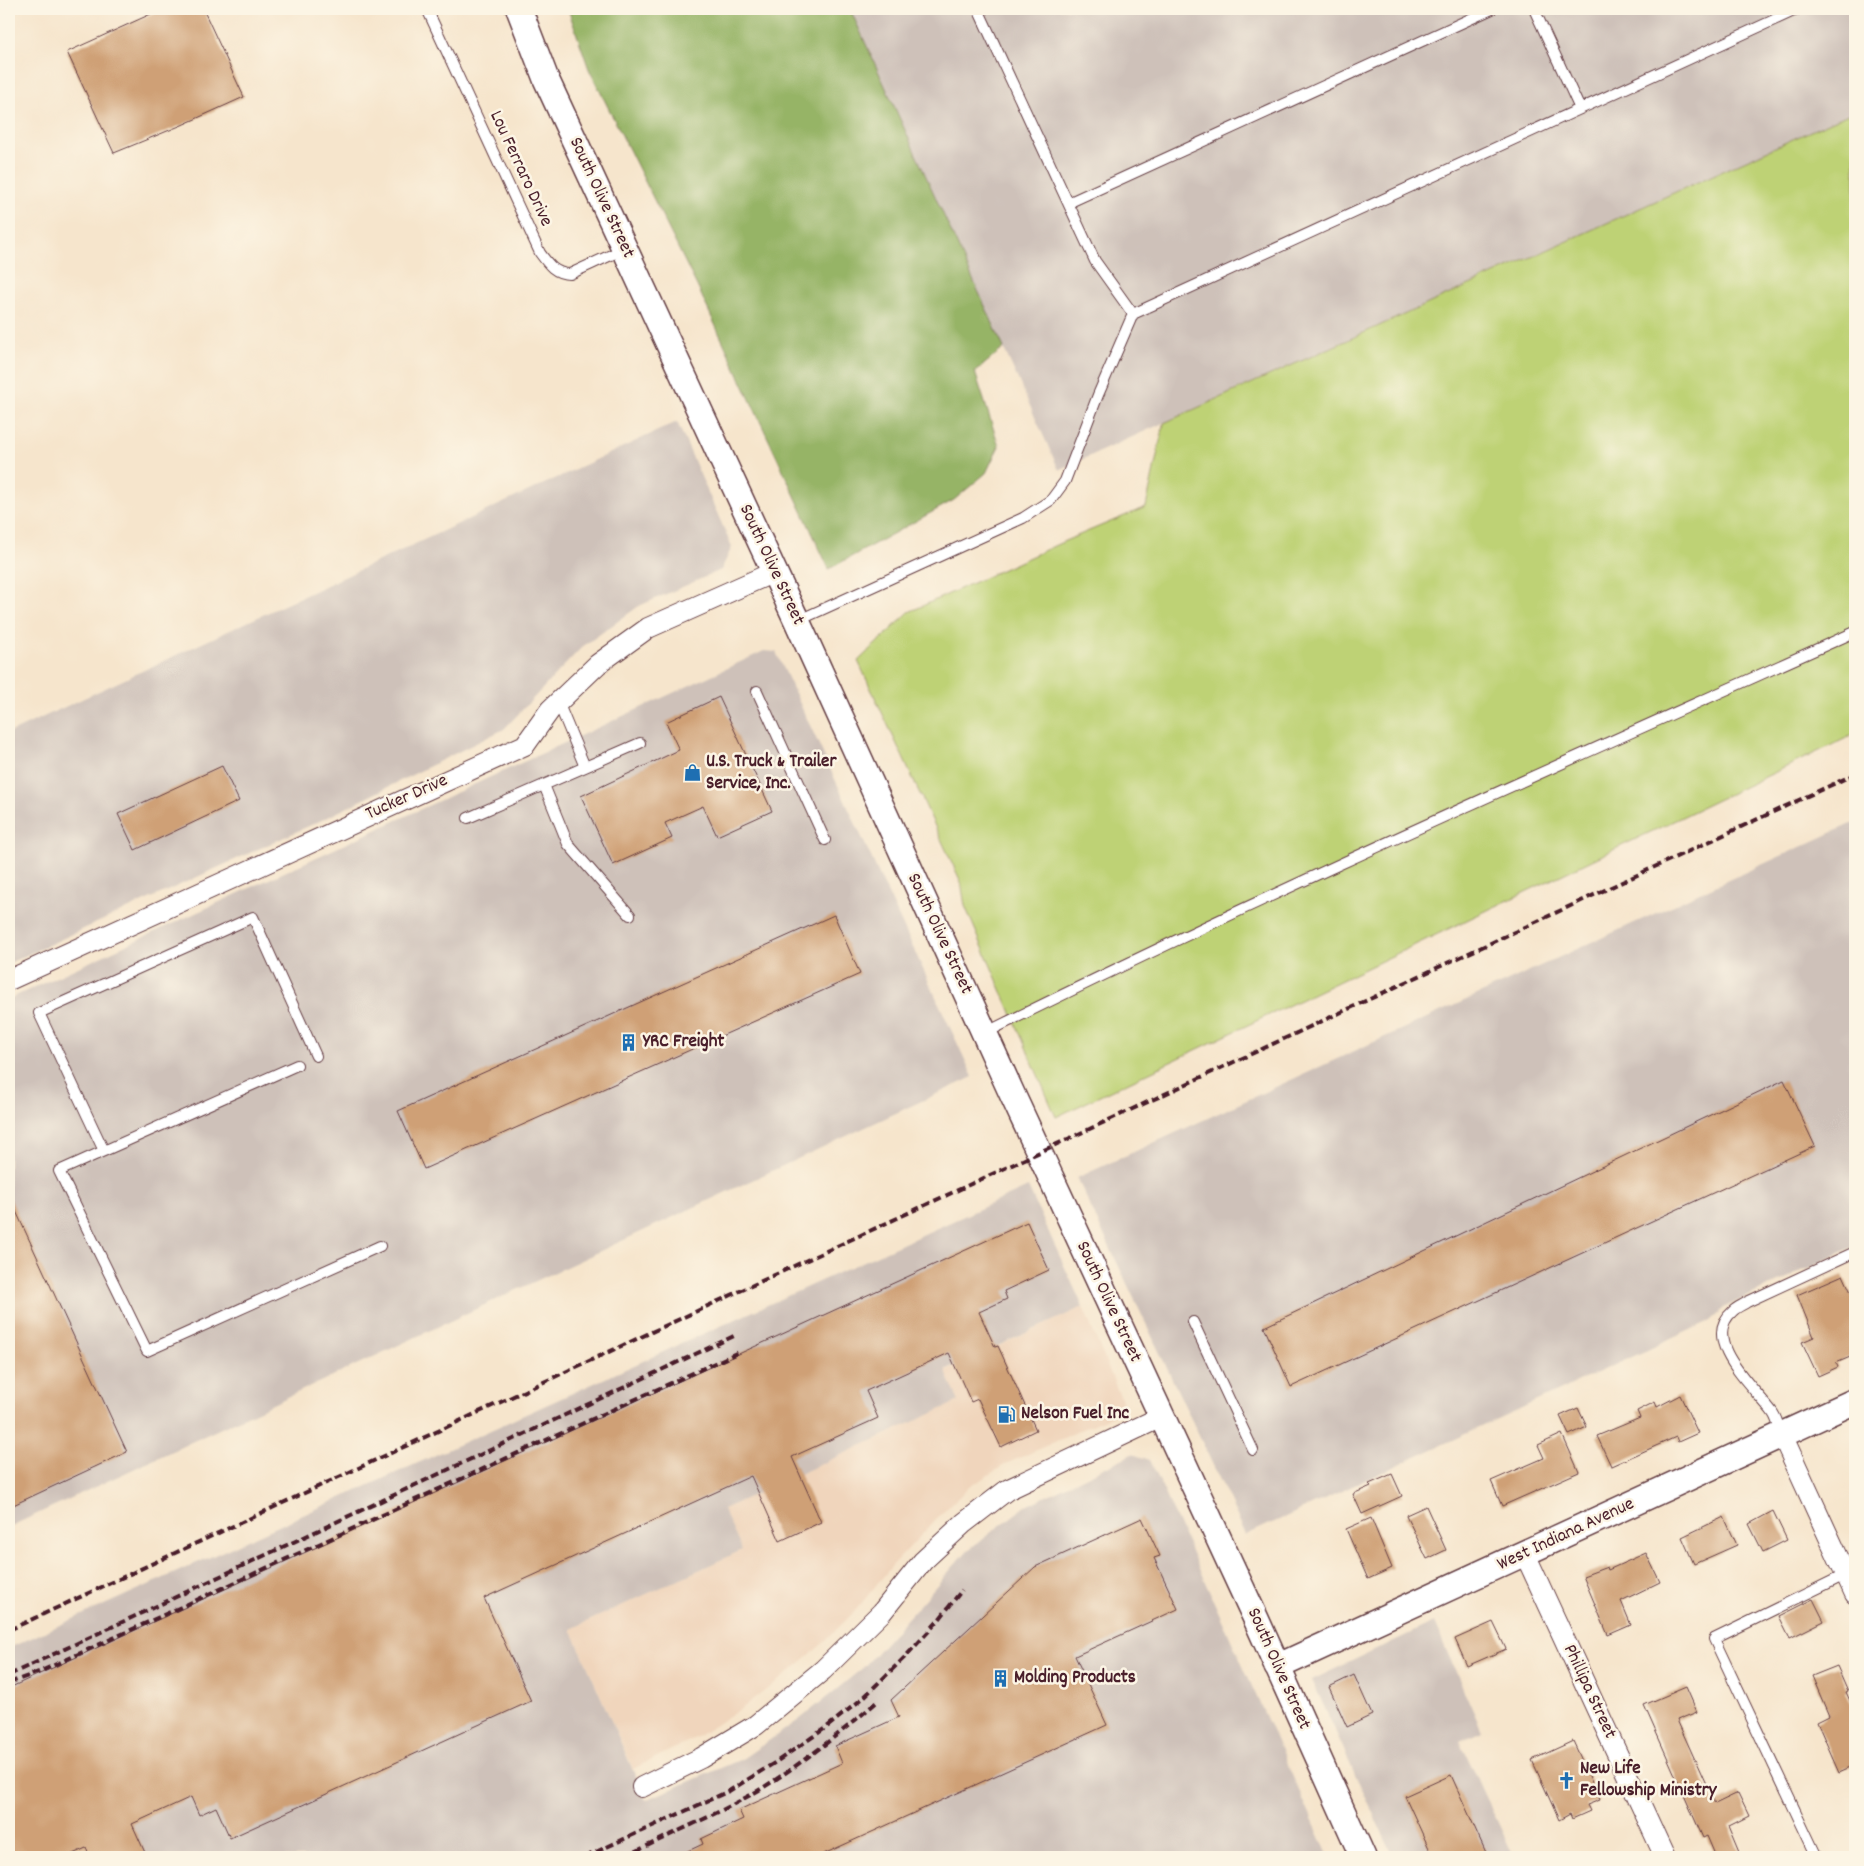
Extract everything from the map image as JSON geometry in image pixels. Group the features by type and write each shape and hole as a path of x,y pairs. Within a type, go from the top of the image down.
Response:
{"street":[{"name":"South Olive Street","path":"519,9 546,79 1364,1857"},
{"name":"Tucker Drive","path":"9,980 525,745 558,702 598,664 648,628 774,572"},
{"name":"West Indiana Avenue","path":"1277,1667 1855,1401"},
{"path":"642,1787 701,1758 756,1725 823,1670 882,1612 923,1561 964,1523 1006,1490 1161,1417"},
{"path":"1782,1435 1851,1572 1855,1594"},
{"name":"Phillipa Street","path":"1525,1554 1665,1857"}],"lane":[{"name":"Lou Ferraro Drive","path":"427,9 540,253 549,265 562,274 570,274 625,248"},
{"path":"978,9 1096,261 1133,314"},
{"path":"1068,203 1492,9"},
{"path":"1534,9 1580,109"},
{"path":"797,621 1023,518 1051,500 1065,481 1098,395 1133,314 1798,9"},
{"path":"984,1034 1211,924 1625,734 1855,632"},
{"path":"758,691 825,840"},
{"path":"558,702 585,767"},
{"path":"468,818 640,743"},
{"path":"544,785 568,844 630,915"},
{"path":"104,1151 39,1013 253,917 316,1056"},
{"path":"297,1065 59,1171 148,1351 380,1246"},
{"path":"1782,1435 1774,1414 1737,1370 1730,1358 1724,1346 1722,1335 1724,1322 1733,1311 1747,1302 1855,1252"},
{"path":"1193,1322 1253,1450"},
{"path":"1817,1857 1714,1639 1851,1572"}],"shaded area":[{"path":"850,9 1855,9 1855,111 1059,470"},
{"path":"677,422 732,547 721,570 639,606 582,647 504,729 324,819 9,963 9,733"},
{"path":"764,651 776,652 973,1077 9,1527 9,999"},
{"path":"1855,822 1855,1246 1725,1307 1710,1321 1246,1535 1077,1178"},
{"path":"1028,1187 1083,1307 945,1370 959,1401 723,1509 742,1550 571,1629 646,1800 742,1759 799,1720 864,1667 968,1550 1026,1506 1132,1454 1150,1460 1329,1857 9,1857 9,1648"},
{"path":"1083,1307 1122,1401 1116,1414 1006,1464 969,1487 891,1567 855,1611 820,1646 745,1706 697,1737 633,1769 571,1629 742,1550 723,1509 958,1401 945,1371"},
{"path":"1434,1622 1482,1731 1460,1741 1514,1857 1393,1857 1312,1680"}],"green space":[{"path":"568,9 850,9 1004,348 975,372 999,446 986,473 954,500 829,569 698,288 589,69"},
{"path":"1855,111 1855,734 1056,1117 965,906 961,882 858,661 909,612 1065,541 1146,507 1164,423"}],"building":[{"path":"162,9 203,9 244,97 114,153 67,52"},
{"name":"U.S. Truck & Trailer Service, Inc.","path":"719,697 772,811 717,836 703,806 665,823 672,838 613,865 581,796 679,750 666,722"},
{"path":"222,766 239,801 135,850 118,814"},
{"name":"YRC Freight","path":"834,915 860,974 424,1169 398,1111"},
{"path":"1784,1080 1815,1146 1291,1387 1264,1327"},
{"path":"9,1196 127,1452 9,1507"},
{"path":"1027,1222 1049,1270 1004,1291 1007,1299 979,1312 995,1347 998,1346 1036,1430 1001,1447 978,1399 971,1402 949,1353 866,1391 878,1418 792,1457 821,1522 780,1541 751,1476 484,1598 531,1701 230,1838 216,1807 199,1815 191,1797 132,1824 147,1857 90,1857 86,1848 66,1857 9,1857 9,1688"},
{"path":"1843,1275 1855,1301 1855,1355 1836,1363 1838,1367 1818,1376 1802,1342 1814,1337 1797,1295"},
{"path":"1680,1395 1698,1433 1678,1442 1676,1437 1611,1466 1597,1436 1640,1418 1637,1411 1655,1402 1657,1407"},
{"path":"1578,1408 1587,1427 1569,1435 1560,1416"},
{"path":"1562,1434 1579,1472 1502,1506 1491,1481 1544,1458 1538,1445"},
{"path":"1392,1474 1402,1496 1362,1514 1353,1494 1371,1486 1369,1484"},
{"path":"1426,1506 1446,1550 1427,1559 1406,1515"},
{"path":"1773,1511 1787,1540 1763,1552 1749,1524"},
{"path":"1724,1517 1737,1545 1694,1564 1682,1537"},
{"name":"Molding Products","path":"1142,1518 1160,1556 1154,1558 1178,1609 1075,1656 1107,1725 817,1857 675,1857 703,1844 701,1839 743,1819 739,1810 842,1763 835,1746 899,1717 891,1700 1035,1567"},
{"path":"1371,1518 1392,1568 1368,1579 1346,1529"},
{"path":"1646,1553 1660,1582 1621,1601 1631,1625 1608,1635 1583,1576 1607,1567 1608,1570"},
{"path":"1813,1599 1824,1621 1790,1638 1779,1616"},
{"path":"1493,1622 1506,1649 1467,1666 1455,1639"},
{"path":"1837,1666 1855,1712 1855,1765 1839,1772 1817,1722 1829,1716 1812,1676"},
{"path":"1354,1675 1372,1715 1347,1727 1329,1687"},
{"path":"1686,1687 1697,1712 1677,1720 1715,1804 1738,1793 1749,1816 1729,1826 1742,1857 1716,1857 1707,1836 1703,1838 1644,1705"},
{"name":"New Life Fellowship Ministry","path":"1573,1741 1600,1800 1587,1805 1590,1811 1572,1819 1570,1814 1559,1820 1532,1760"},
{"path":"1451,1775 1488,1857 1433,1857 1405,1796"}],"railway":[{"path":"9,1630 1855,774"},
{"path":"9,1675 734,1336"},
{"path":"9,1683 39,1672 741,1351"},
{"path":"585,1857 729,1791 827,1727 863,1698 906,1656 938,1621 962,1590"},
{"path":"625,1857 730,1806 764,1787 823,1746 879,1700"}],"place":[{"name":"U.S. Truck & Trailer Service, Inc.","path":"692,773"},
{"name":"YRC Freight","path":"629,1042"},
{"name":"Nelson Fuel Inc","path":"1007,1414"},
{"name":"Molding Products","path":"1000,1678"},
{"name":"New Life Fellowship Ministry","path":"1566,1780"}]}
